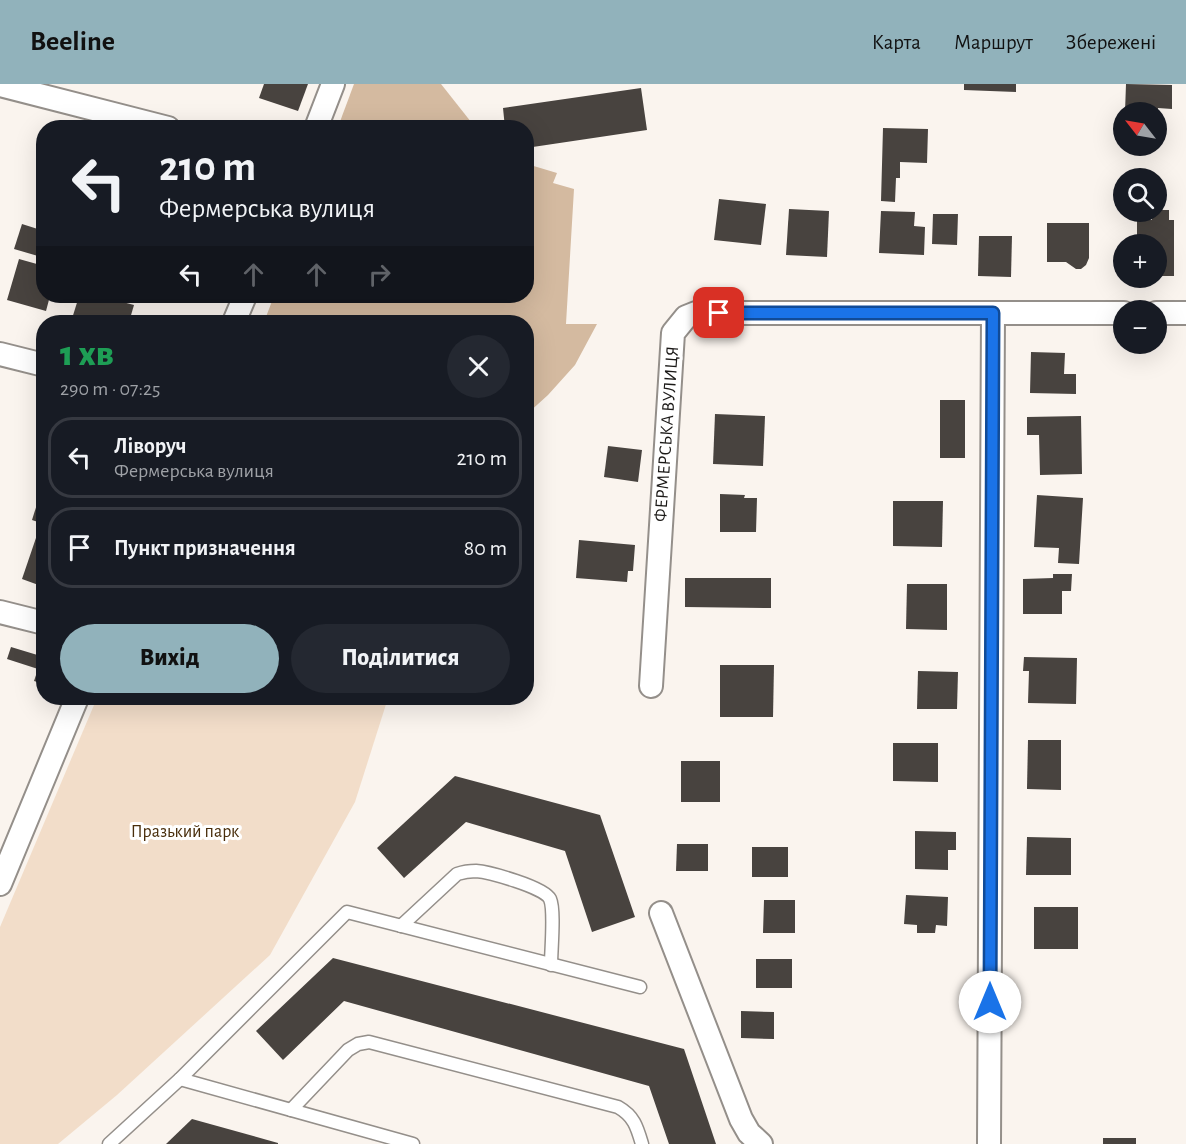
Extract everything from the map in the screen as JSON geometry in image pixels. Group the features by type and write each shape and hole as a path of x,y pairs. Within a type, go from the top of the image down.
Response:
{"street":[{"path":"319,120 333,84"},
{"path":"0,85 137,120"},
{"name":"ФЕРМЕРСЬКА ВУЛИЦЯ","path":"651,686 673,333 686,317 696,313 1113,313"},
{"path":"989,1144 993,313"},
{"path":"1167,313 1186,313"},
{"path":"0,354 36,363"},
{"path":"0,612 36,621"},
{"path":"0,884 74,705"},
{"path":"661,913 741,1119 761,1144"}],"lane":[{"path":"401,926 457,874 478,871 537,889 549,897 552,907 551,965"},
{"path":"109,1144 180,1078 347,912 640,987"},
{"path":"291,1110 348,1050 358,1044 369,1042 618,1107 628,1113 634,1121 642,1144"},
{"path":"180,1078 413,1144"}],"green space":[{"name":"Празький парк","path":"94,705 386,705 355,802 270,955 117,1095 58,1144 0,1144 0,927"}],"shaded area":[{"path":"354,84 441,84 469,120 341,120"},
{"path":"534,166 557,173 553,183 574,189 566,324 597,324 575,365 534,408 534,315 267,315 271,303 534,303"}],"building":[{"path":"264,84 308,84 298,111 259,98"},
{"path":"964,84 1016,84 1016,92 964,90"},
{"path":"1126,84 1172,85 1172,109 1167,109 1167,102 1125,102"},
{"path":"641,88 647,130 534,147 534,120 504,120 503,108"},
{"path":"883,128 928,129 927,163 900,162 900,178 896,178 895,202 881,201"},
{"path":"719,199 766,204 761,245 714,240"},
{"path":"789,209 829,211 827,257 786,255"},
{"path":"1167,210 1169,210 1169,220 1174,220 1174,276 1167,276 1167,234 1137,234 1137,222 1167,222"},
{"path":"881,211 915,212 914,226 925,227 924,255 879,253"},
{"path":"933,214 958,214 957,245 932,244"},
{"path":"1047,223 1089,223 1089,258 1086,265 1081,269 1076,269 1066,262 1047,262"},
{"path":"22,224 36,228 36,255 14,249"},
{"path":"979,236 1012,236 1011,277 978,276"},
{"path":"19,259 36,264 36,303 48,303 46,311 7,300"},
{"path":"77,303 134,305 131,315 73,315"},
{"path":"1031,352 1065,353 1064,374 1076,374 1076,394 1030,393"},
{"path":"940,400 965,400 965,458 940,458"},
{"path":"715,414 765,416 763,466 713,464"},
{"path":"1081,416 1082,474 1040,475 1039,435 1027,435 1027,417"},
{"path":"608,446 642,450 638,482 604,477"},
{"path":"720,494 757,498 756,532 720,532"},
{"path":"1037,495 1083,498 1079,564 1058,563 1059,548 1034,547"},
{"path":"893,501 943,501 942,547 893,546"},
{"path":"36,507 36,521 32,520"},
{"path":"36,538 36,584 22,579"},
{"path":"579,540 635,545 633,571 628,571 627,582 576,578"},
{"path":"1053,574 1072,574 1071,591 1062,591 1062,614 1023,614 1023,579 1053,578"},
{"path":"685,578 771,578 771,608 685,607"},
{"path":"907,584 947,584 947,630 906,629"},
{"path":"11,647 36,655 36,668 7,659"},
{"path":"1024,657 1077,658 1076,704 1028,703 1029,671 1023,671"},
{"path":"720,665 774,665 773,717 720,717"},
{"path":"918,671 958,672 957,709 917,709"},
{"path":"1028,740 1061,740 1061,790 1027,789"},
{"path":"893,743 938,743 938,782 893,781"},
{"path":"681,761 720,761 720,802 681,802"},
{"path":"455,776 600,815 635,917 592,932 565,851 466,822 404,878 377,848"},
{"path":"915,831 956,832 956,850 948,850 948,870 915,869"},
{"path":"1027,837 1071,838 1071,875 1026,875"},
{"path":"677,844 708,844 708,871 676,871"},
{"path":"752,847 788,847 788,877 752,877"},
{"path":"906,895 948,897 947,926 936,925 935,933 917,933 917,925 904,924"},
{"path":"764,900 795,900 795,933 763,933"},
{"path":"1034,907 1078,907 1078,949 1034,949"},
{"path":"333,958 684,1049 716,1144 669,1144 649,1086 344,1001 283,1060 256,1031"},
{"path":"756,959 792,959 792,988 756,988"},
{"path":"741,1011 774,1012 774,1039 741,1038"},
{"path":"192,1119 278,1143 278,1144 166,1144"},
{"path":"1103,1138 1136,1138 1136,1144 1103,1144"}],"route":[{"path":"719,313 993,313 990,1002"}]}
